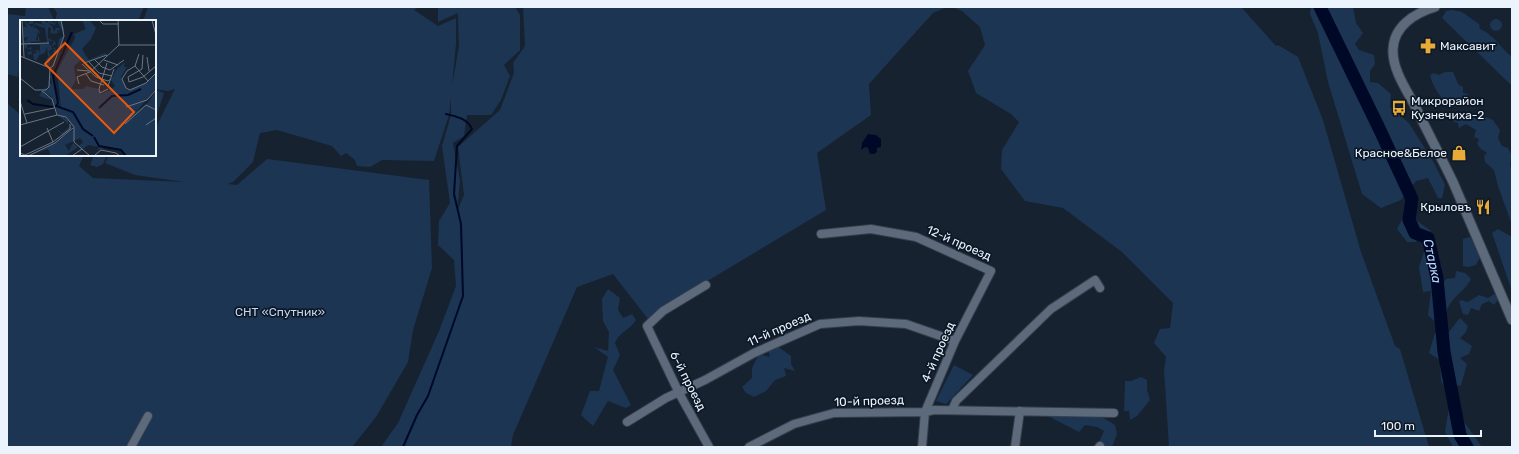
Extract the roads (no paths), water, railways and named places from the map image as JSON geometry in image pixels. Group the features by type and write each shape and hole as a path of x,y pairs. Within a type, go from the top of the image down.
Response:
{"street":[{"path":"1435,7 1419,9 1405,23 1393,48 1397,68 1453,182 1512,320"},
{"name":"12-й проезд","path":"822,234 871,229 916,238 991,270"},
{"name":"4-й проезд","path":"922,447 925,412 955,341 991,270"},
{"path":"952,410 956,401 1051,309 1095,280 1100,288"},
{"name":"6-й проезд","path":"706,285 663,311 647,326 679,393 709,447"},
{"name":"11-й проезд","path":"627,422 666,398 679,393 754,353 820,324 859,321 906,324 955,341"},
{"name":"10-й проезд","path":"749,447 794,424 834,413 925,412 934,410 1114,413"},
{"path":"1015,447 1020,411"},
{"path":"130,447 148,416"}],"waterway":[{"name":"Старка","path":"1320,7 1412,199 1409,220 1415,233 1428,238 1437,278 1444,352 1460,435 1467,447"},
{"path":"403,447 417,415 428,396 463,296 461,224 454,194 457,146 472,129 464,120 446,114"}],"place":[{"name":"Максавит","path":"1428,46"},
{"name":"Микрорайон Кузнечиха-2","path":"1399,108"},
{"name":"Красное&Белое","path":"1459,153"},
{"name":"Крыловъ","path":"1483,207"}],"park label":[{"name":"СНТ «Спутник»","path":"280,312"}]}
